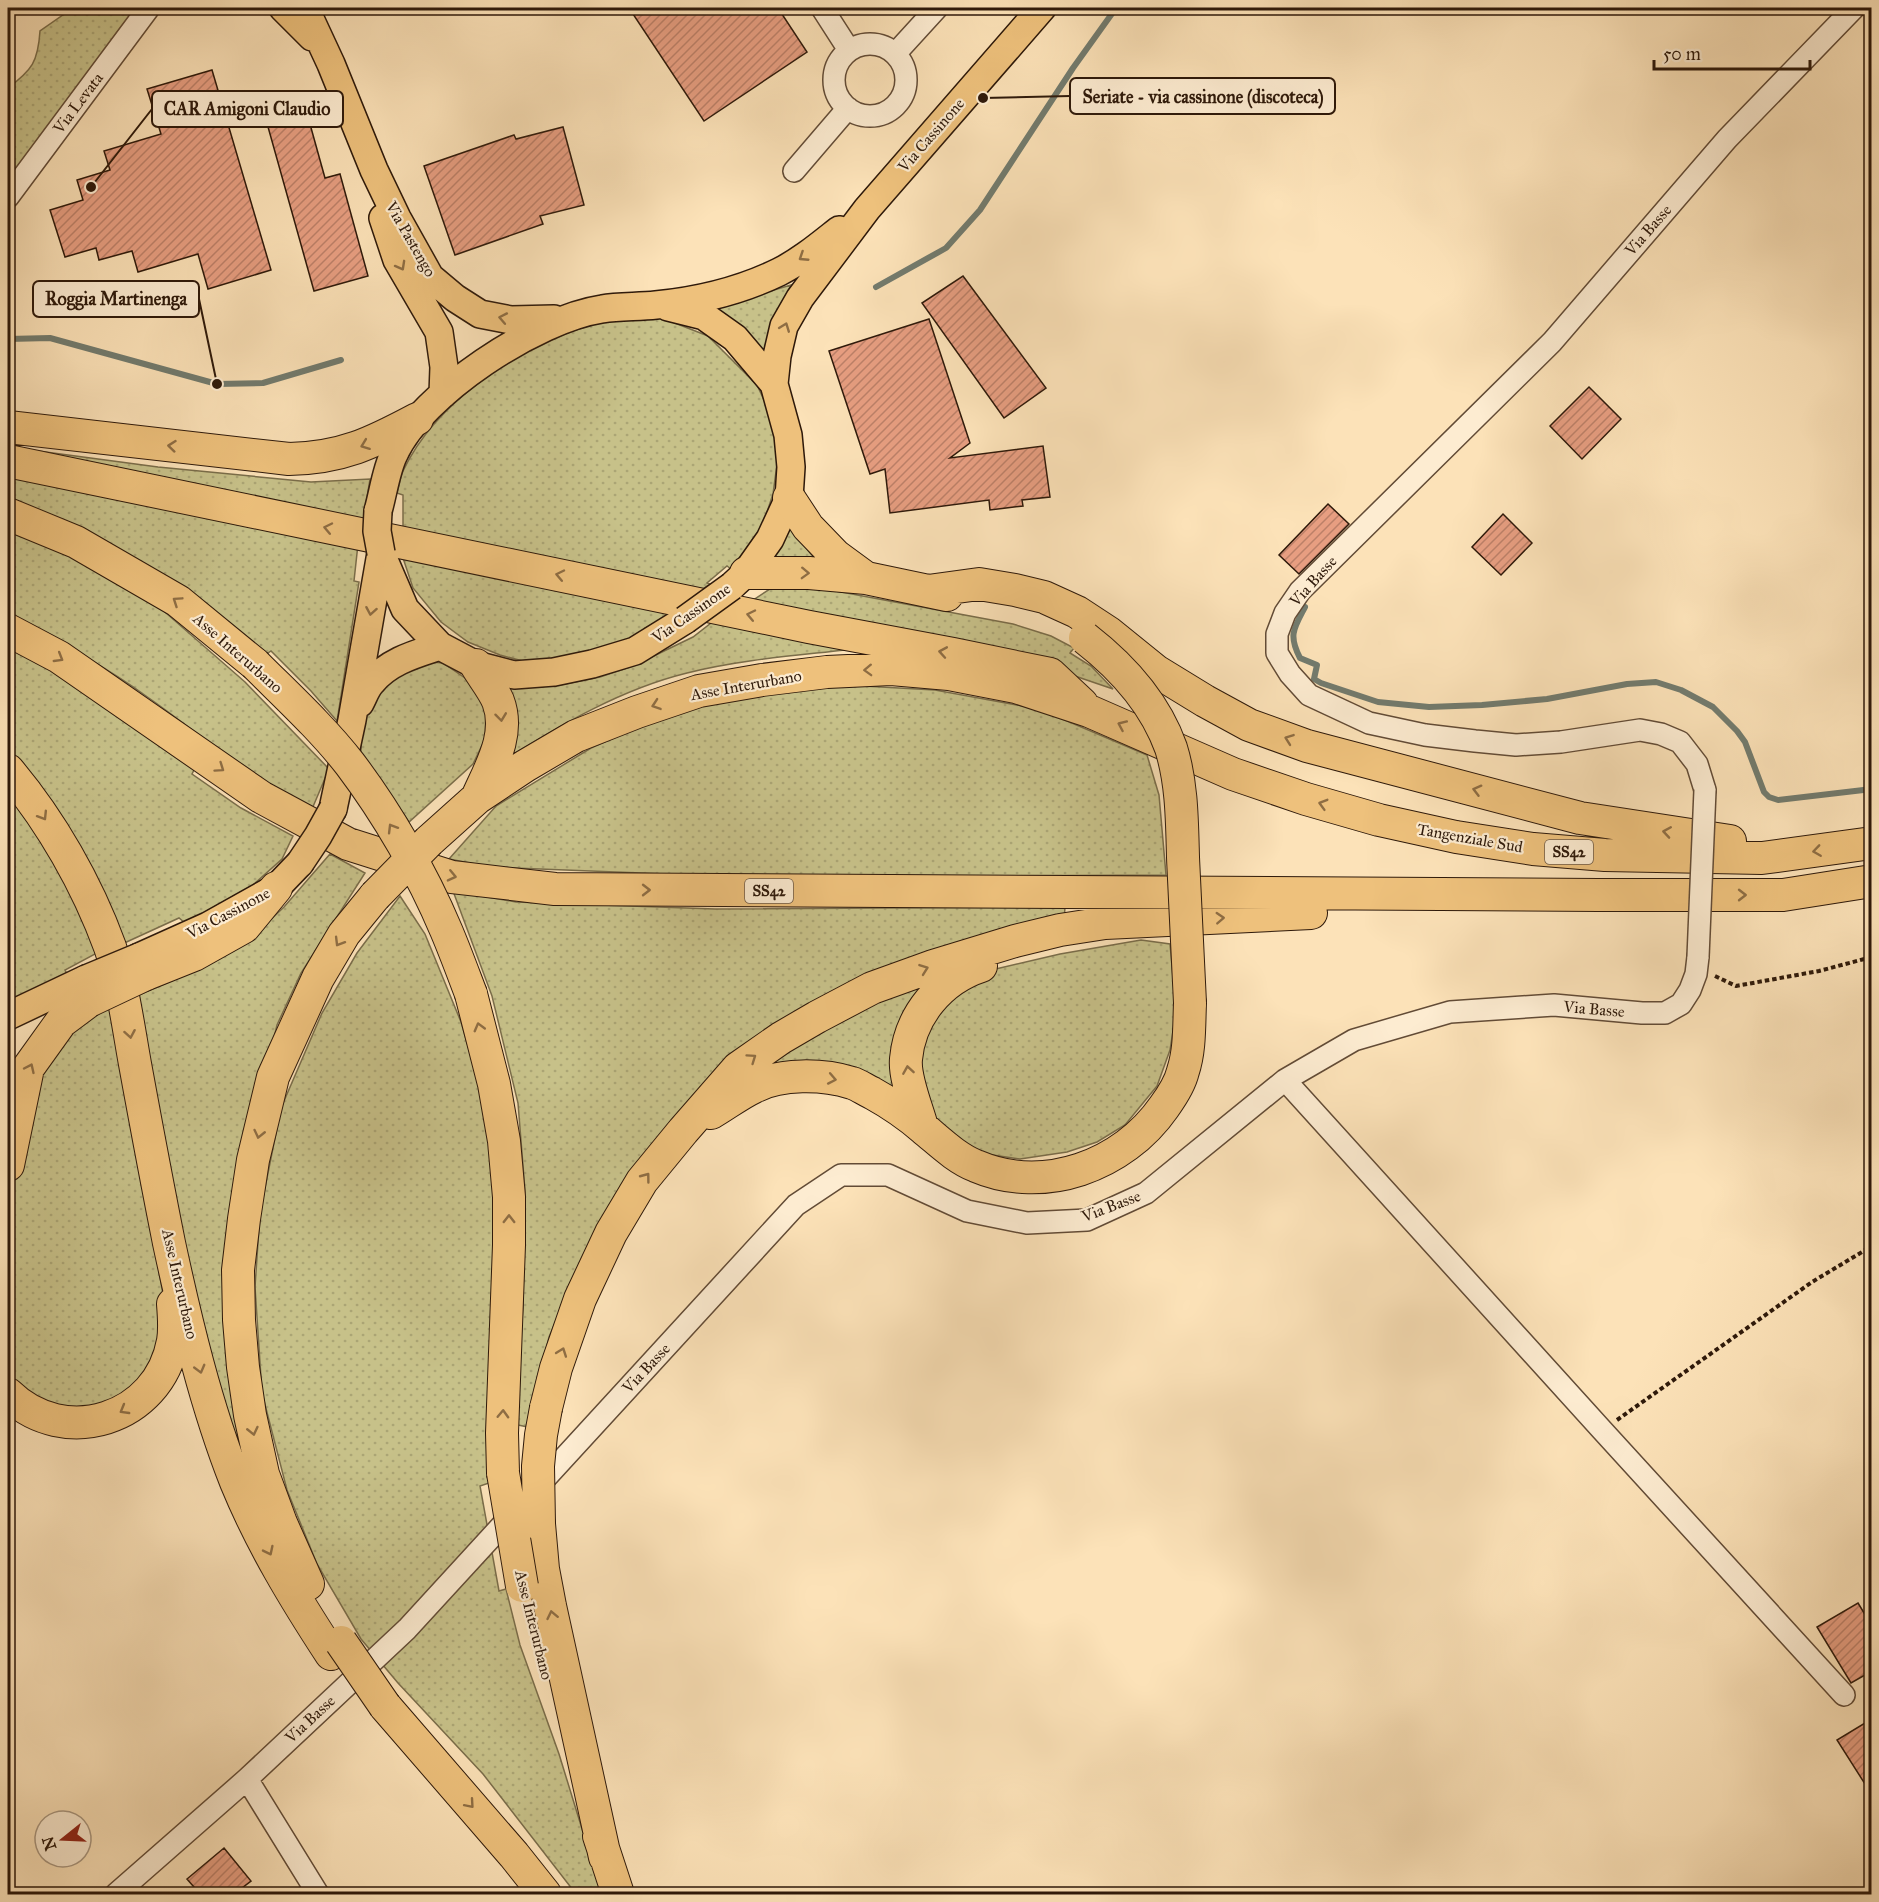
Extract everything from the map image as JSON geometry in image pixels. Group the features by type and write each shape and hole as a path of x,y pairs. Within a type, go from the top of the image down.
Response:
{"highway":[{"path":"8,427 289,459 334,455 366,445 417,418"},
{"name":"SS42","path":"8,461 809,627 1050,674 1089,711"},
{"path":"789,498 808,527 836,556 866,578"},
{"name":"Asse Interurbano","path":"8,514 76,542 178,601 255,664 303,711 349,763 415,865 446,929 471,994 494,1084 504,1141 509,1197 509,1245 502,1432 504,1473 522,1586 546,1675 618,1894"},
{"path":"683,1131 755,1086 789,1077 818,1076 853,1083 886,1101 946,1147 976,1166 1014,1177 1055,1176 1093,1166 1127,1147 1154,1122 1173,1095 1183,1071 1188,1044 1190,1003 1180,792 1171,748 1153,712 1130,679 1106,654 1085,638 1051,619 1015,609 866,578 809,573 739,579"},
{"path":"928,591 979,584 1044,597 1077,612 1109,633 1156,670 1205,701 1249,725 1307,746 1580,818 1735,842 1762,858"},
{"name":"SS42","path":"8,630 59,657 261,797 348,843 452,877 555,889 1599,895 1783,895 1872,881"},
{"path":"476,665 498,700 503,718 501,742 477,798"},
{"name":"Asse Interurbano","path":"336,1648 281,1523 263,1474 250,1415 243,1367 238,1270 243,1218 253,1161 273,1077 318,978 344,934 375,896 429,841 477,798 525,766 586,732 699,691 827,672 891,669 949,674 1016,687 1089,711"},
{"name":"Tangenziale Sud","path":"1089,711 1233,774 1306,799 1379,820 1456,837 1533,849 1605,855 1762,858 1872,843"},
{"name":"Asse Interurbano","path":"8,770 39,810 67,856 102,926 110,949 124,1006 169,1243 210,1407 236,1483 274,1561 399,1739 432,1760 545,1894"},
{"path":"8,1165 28,1068 88,990 141,966 194,955 244,927 276,888"},
{"path":"605,1857 543,1569 539,1524 538,1466 541,1435 556,1368 580,1299 611,1233 642,1181 738,1068 781,1038 872,988 933,966 1049,933 1105,923 1339,912 1453,912 1599,895"},
{"path":"922,1127 906,1059 919,1015 934,995 950,981 978,967 1011,957 1107,936 1162,921"},
{"path":"8,1394 20,1405 33,1412 63,1422 80,1423 101,1420 118,1414 146,1395 161,1373 172,1342 174,1312 169,1243"}],"main road":[{"name":"Via Pastengo","path":"283,8 321,46"},
{"name":"Via Pastengo","path":"305,8 331,64 374,170 397,218 430,277 455,298 480,314 511,320 561,319"},
{"name":"Via Cassinone","path":"867,209 810,253 779,272 736,288 658,305 601,309 561,319 492,357 443,394 417,418 394,454 378,511 377,531 381,553 405,609 440,646 476,665 514,675 554,672 635,651 685,620 739,579 770,539 789,498 791,467 788,435 774,384 777,356 784,326 800,298 867,209 1042,8"},
{"name":"Via Pastengo","path":"374,170 384,222 397,260 439,332 444,367 443,394"},
{"name":"Via Cassinone","path":"658,305 704,316 735,338 774,384"},
{"name":"Via Cassinone","path":"276,888 300,863 333,809 352,720 381,553"},
{"name":"Via Cassinone","path":"352,720 370,683 385,669 411,656 440,646"},
{"path":"8,1016 88,990"}],"street":[{"name":"Via Levata","path":"8,197 149,8"},
{"path":"822,8 849,50"},
{"path":"895,54 937,8"},
{"name":"Via Basse","path":"116,1894 247,1779 407,1629 796,1205 841,1175 888,1175 968,1210 1027,1223 1087,1220 1146,1193 1285,1080 1354,1040 1450,1012 1554,1005 1665,1013 1681,1004 1690,990 1697,965 1705,790 1697,764 1680,742 1661,734 1640,730 1561,742 1516,745 1425,735 1370,723 1309,695 1290,674 1277,653 1277,634 1285,613 1300,591 1552,342 1726,139 1854,8"},
{"path":"873,44 885,47 895,54 902,63 905,75 905,87 901,98 893,107 882,113 859,114 848,108 838,95 834,79 841,58 849,50 861,45 873,44"},
{"path":"794,171 848,108"},
{"path":"1285,1080 1844,1695"},
{"path":"247,1779 318,1894"}],"path":[{"path":"1697,965 1736,986 1819,971 1872,957"},
{"path":"1602,1430 1812,1282 1872,1246"}],"shaded area":[{"path":"73,8 143,8 8,184 8,88 23,76 32,64 38,50 40,31"},
{"path":"791,285 771,324 765,352 738,327 710,309"},
{"path":"657,316 708,336 757,385 770,413 777,439 777,464 773,494 763,524 753,543 731,569 727,566 700,591 403,530 403,495 397,493 403,471 418,445 436,421 459,399 510,361 566,333 609,320"},
{"path":"8,447 158,467 311,482 370,479 363,522"},
{"path":"8,471 358,544 354,581 359,582 337,721 271,651 265,655 8,501"},
{"path":"791,511 801,540 820,564 762,566"},
{"path":"8,529 69,552 158,606 245,682 329,769 312,809 247,771 130,685 96,663 8,616"},
{"path":"402,555 673,613 645,628 649,631 601,652 530,663 500,655 468,642 441,622 413,588"},
{"path":"793,583 1013,624 1051,636 1074,648 1070,653 1091,666 1113,689 1028,660 747,604 773,587"},
{"path":"720,616 858,646 845,650 726,665 663,680 593,709 506,759 503,687 560,685 600,677 633,666 693,637"},
{"path":"8,642 61,669 195,768 192,774 241,808 293,836 282,859 243,894 185,923 179,918 120,945 8,757"},
{"path":"421,661 443,663 465,678 478,692 486,712 485,739 473,764 409,822 361,753 361,731 375,683"},
{"path":"827,684 935,690 1039,709 1147,755 1159,795 1166,875 743,877 491,867 449,859 496,806 591,748 680,709"},
{"path":"12,796 65,872 97,953 65,970 67,974 8,1003 8,852 12,825 8,799"},
{"path":"330,854 365,873 301,973 277,1025 267,1067 238,1427 242,1452 234,1451 209,1380 153,1089 139,995 174,980 178,974 251,938 284,907"},
{"path":"453,891 516,902 715,909 1065,907 1064,922 786,1018 591,1239 549,1337 528,1427 513,1424 523,1308 525,1191 518,1103 492,996"},
{"path":"400,896 425,934 461,1022 479,1084 492,1162 497,1253 492,1482 480,1486 499,1591 506,1589 520,1645 559,1754 602,1894 576,1894 483,1774 398,1683 361,1639 317,1564 287,1490 262,1393 255,1287 260,1213 281,1108 322,1013 357,953"},
{"path":"1141,940 1170,944 1176,1012 1170,1050 1157,1086 1125,1125 1097,1142 1067,1152 1020,1159 979,1153 943,1132 927,1106 916,1064 940,998 983,972 1060,954"},
{"path":"930,983 899,1099 773,1075 760,1061 827,1019"},
{"path":"116,1006 125,1078 164,1300 167,1330 138,1391 75,1414 29,1398 8,1378 8,1198 13,1167 36,1078 54,1042 94,1013"}],"building":[{"path":"629,8 778,8 807,52 704,121"},
{"path":"212,70 271,270 208,289 198,254 138,272 132,251 99,260 96,248 65,257 50,210 83,200 77,180 110,170 104,151 161,134 147,89"},
{"path":"303,99 325,178 340,174 368,276 314,291 263,109"},
{"path":"563,127 584,205 540,216 543,224 455,255 424,166 514,135 516,139"},
{"path":"963,276 1046,388 1004,418 922,303"},
{"path":"929,319 970,443 950,458 1043,446 1050,497 1022,500 1023,506 990,510 989,500 890,513 885,469 870,474 829,351"},
{"path":"1589,387 1621,419 1582,459 1550,426"},
{"path":"1328,504 1349,524 1299,574 1279,555"},
{"path":"1503,514 1532,543 1501,575 1472,547"},
{"path":"1858,1603 1872,1626 1872,1671 1851,1683 1817,1627"},
{"path":"1865,1723 1872,1734 1872,1795 1837,1740"},
{"path":"224,1848 251,1881 234,1894 200,1894 187,1879"}],"waterway":[{"path":"876,287 946,248 980,210 1073,68 1116,8"},
{"path":"8,339 50,338 217,384 263,383 341,360"},
{"path":"1305,607 1295,626 1293,637 1300,658 1317,665 1314,679 1378,702 1429,707 1482,705 1547,699 1627,684 1656,682 1681,690 1713,707 1737,731 1745,742 1764,792 1769,797 1778,800 1872,789"}],"place":[{"name":"Seriate - via cassinone (discoteca)","path":"983,98"},
{"name":"CAR Amigoni Claudio","path":"91,187"},
{"name":"Roggia Martinenga","path":"217,384"}]}
